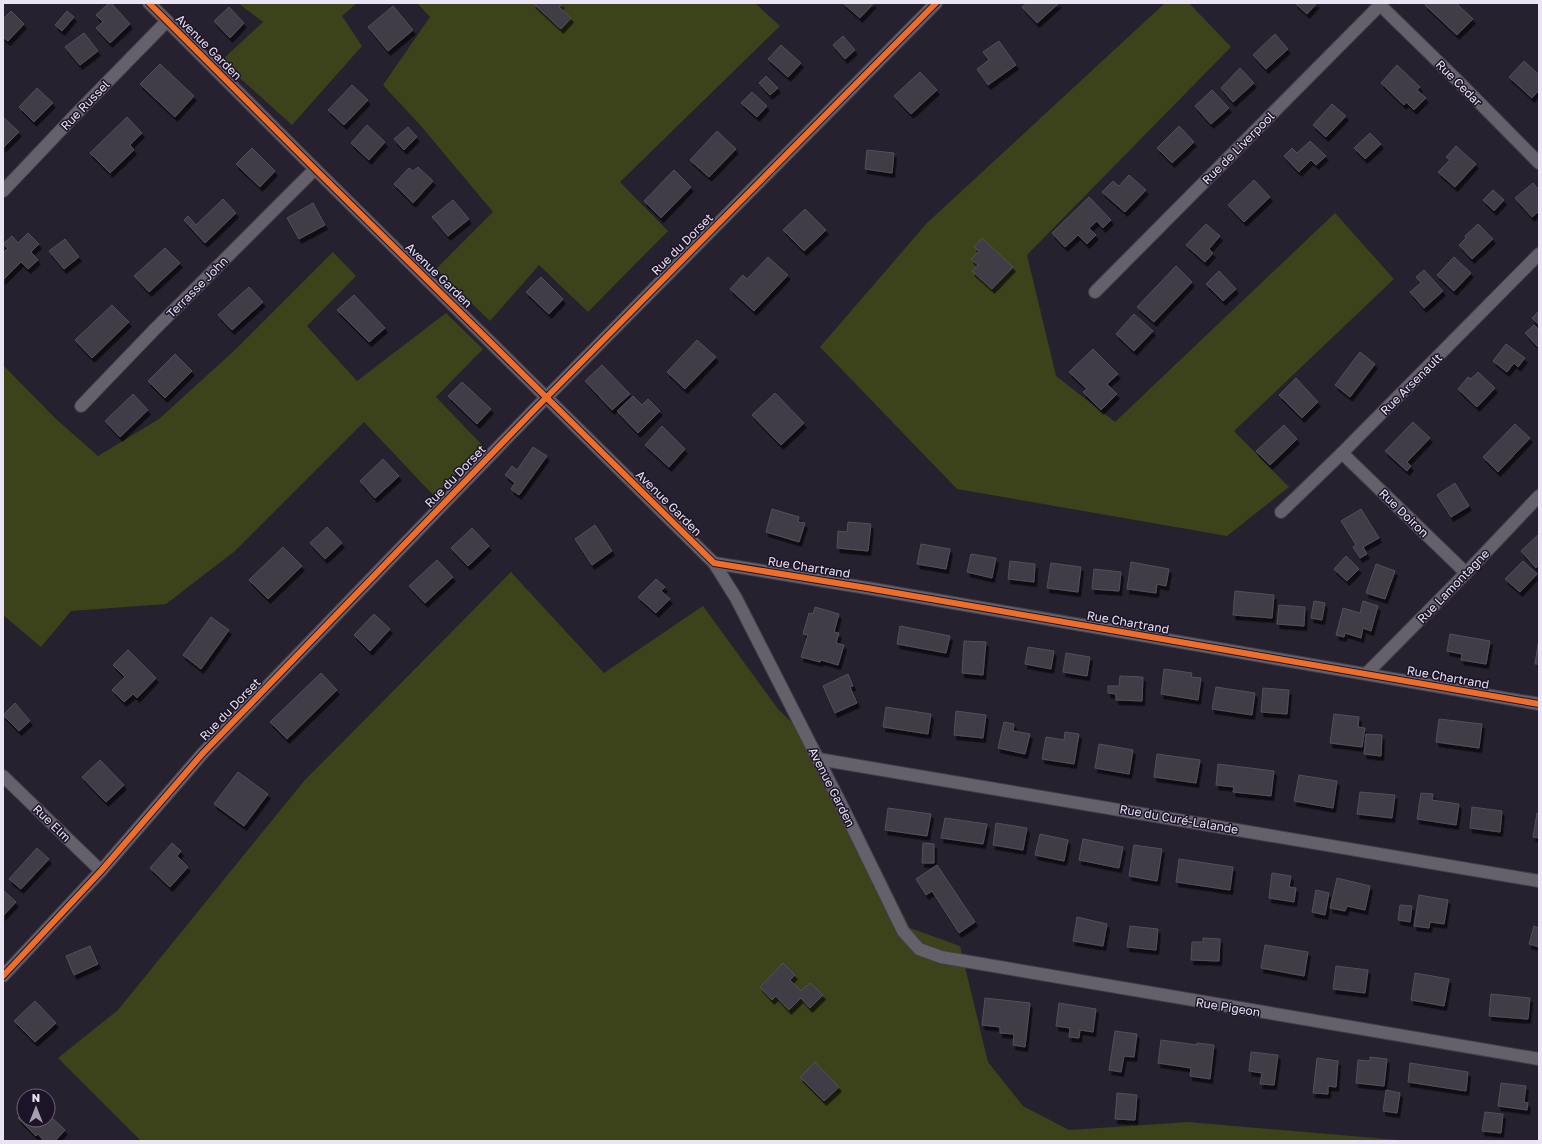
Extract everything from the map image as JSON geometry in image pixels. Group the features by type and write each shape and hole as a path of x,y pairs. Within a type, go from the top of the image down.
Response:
{"street":[{"name":"Avenue Garden","path":"149,3 714,563 736,598 903,931 918,948"},
{"name":"Rue du Dorset","path":"3,976 101,871 203,753 547,397 936,3"},
{"name":"Rue Cedar","path":"1379,4 1539,163"},
{"name":"Rue de Liverpool","path":"1095,292 1379,4"},
{"name":"Rue Russel","path":"3,191 167,21"},
{"name":"Terrasse John","path":"81,406 154,330 315,169"},
{"name":"Rue Arsenault","path":"1281,512 1342,453 1539,254"},
{"name":"Rue Doiron","path":"1342,453 1466,573"},
{"name":"Rue Lamontagne","path":"1366,674 1466,573 1539,496"},
{"name":"Rue Chartrand","path":"714,563 1539,704"},
{"name":"Rue du Curé-Lalande","path":"818,759 1539,881"},
{"name":"Rue Elm","path":"3,776 101,871"},
{"name":"Rue Pigeon","path":"918,948 940,957 1539,1059"}],"green space":[{"path":"238,3 357,3 342,16 362,46 292,125 221,61 263,22"},
{"path":"417,3 755,3 780,26 620,182 668,231 588,312 539,265 490,321 436,269 493,212 421,126 383,85 430,17"},
{"path":"1165,3 1189,3 1231,47 1027,255 1056,376 1115,422 1335,213 1394,279 1234,431 1289,487 1227,536 957,489 820,347 927,223"},
{"path":"333,252 356,276 307,326 357,381 446,313 483,349 436,397 484,447 434,496 364,422 235,551 166,604 71,611 41,647 3,615 3,365 56,419 98,456 159,419 236,349"},
{"path":"511,572 604,673 703,606 778,709 823,753 910,928 960,946 988,1062 1023,1106 1069,1130 1188,1122 1410,1141 141,1141 58,1058 118,1010 304,781"}],"building":[{"path":"109,3 111,3 130,24 110,43 96,28 103,22 96,15"},
{"path":"533,3 562,3 559,7 571,18 561,29"},
{"path":"843,3 874,3 860,18"},
{"path":"1027,3 1059,3 1037,23 1022,7"},
{"path":"1295,3 1317,3 1307,14"},
{"path":"1426,3 1456,3 1473,19 1457,35 1425,5"},
{"path":"393,6 413,30 388,51 368,27"},
{"path":"229,7 244,23 230,38 214,21"},
{"path":"11,11 24,24 8,41 3,37 3,19"},
{"path":"67,11 74,17 62,31 55,25"},
{"path":"84,33 98,51 80,65 65,47"},
{"path":"1275,34 1288,49 1266,69 1253,55"},
{"path":"843,36 855,50 845,59 833,45"},
{"path":"999,41 1016,65 988,85 977,69 989,60 983,52"},
{"path":"781,45 801,63 788,77 768,59"},
{"path":"1524,61 1539,75 1539,90 1532,98 1509,77"},
{"path":"160,64 194,96 175,117 140,84"},
{"path":"1397,65 1420,87 1417,90 1426,98 1414,110 1406,102 1404,105 1381,83"},
{"path":"1240,68 1254,83 1233,102 1221,88"},
{"path":"920,72 937,90 911,114 894,96"},
{"path":"766,76 778,88 770,95 759,83"},
{"path":"352,85 368,100 344,125 328,110"},
{"path":"37,88 53,103 34,122 19,107"},
{"path":"1212,90 1229,108 1211,124 1195,106"},
{"path":"752,92 767,106 757,117 741,103"},
{"path":"1332,104 1346,116 1326,137 1313,125"},
{"path":"3,117 19,132 3,148"},
{"path":"127,117 142,133 130,145 134,150 110,173 90,153"},
{"path":"367,125 385,142 369,160 351,143"},
{"path":"1179,126 1194,142 1172,163 1157,148"},
{"path":"408,127 417,137 404,150 394,139"},
{"path":"717,131 736,149 709,177 690,160"},
{"path":"1370,133 1381,144 1365,159 1354,148"},
{"path":"1310,141 1326,156 1316,165 1311,160 1299,172 1284,156 1292,148 1297,153"},
{"path":"1456,146 1476,164 1455,187 1438,172 1450,160 1446,157"},
{"path":"252,148 275,171 260,187 236,164"},
{"path":"867,150 894,153 892,173 865,169"},
{"path":"418,167 433,181 413,203 394,184 409,168 413,171"},
{"path":"674,170 691,187 661,218 644,201"},
{"path":"1129,175 1146,190 1125,212 1102,192 1113,181 1119,186"},
{"path":"1254,180 1270,197 1244,222 1228,205"},
{"path":"1533,183 1539,190 1539,211 1532,217 1515,198"},
{"path":"1493,190 1504,200 1494,211 1483,200"},
{"path":"1089,197 1111,220 1103,228 1097,221 1089,228 1096,235 1087,244 1078,235 1065,247 1052,233"},
{"path":"223,199 236,213 205,243 184,220 188,216 196,225"},
{"path":"453,200 469,219 448,236 432,217"},
{"path":"313,203 325,225 299,239 287,218"},
{"path":"805,209 826,230 804,251 783,230"},
{"path":"1206,224 1220,236 1209,249 1213,253 1205,262 1186,245"},
{"path":"1478,224 1493,239 1472,259 1459,245 1466,238 1465,236"},
{"path":"28,233 39,244 31,252 38,260 28,269 21,262 3,280 3,253 8,248 3,244 12,236 18,243"},
{"path":"982,238 1013,267 992,289 972,271 978,265 971,259 979,251 974,247"},
{"path":"65,239 79,257 64,269 49,251"},
{"path":"165,248 180,263 149,292 134,276"},
{"path":"768,257 788,275 754,311 730,289 743,275 747,279"},
{"path":"1454,257 1471,273 1454,291 1437,275"},
{"path":"1176,266 1192,282 1154,322 1137,307"},
{"path":"1424,270 1443,291 1424,308 1410,292 1421,283 1416,277"},
{"path":"1219,271 1236,289 1223,301 1206,284"},
{"path":"541,277 563,299 549,314 526,292"},
{"path":"249,287 263,302 232,330 218,315"},
{"path":"354,295 385,328 369,342 337,310"},
{"path":"112,305 129,322 92,358 75,340"},
{"path":"1539,311 1539,325 1532,318"},
{"path":"1134,314 1153,331 1134,351 1116,334"},
{"path":"1534,325 1539,330 1539,348 1525,333"},
{"path":"697,340 716,357 685,389 667,372"},
{"path":"1506,344 1525,358 1518,367 1514,363 1507,372 1493,361"},
{"path":"1093,349 1118,374 1107,384 1117,394 1101,410 1083,392 1087,389 1069,372"},
{"path":"1360,352 1375,364 1350,397 1335,385"},
{"path":"175,354 192,371 165,398 148,381"},
{"path":"602,365 630,394 612,410 585,381"},
{"path":"1478,372 1495,388 1477,407 1458,389 1468,377 1471,379"},
{"path":"1296,378 1318,402 1302,418 1279,395"},
{"path":"462,382 491,409 477,424 448,396"},
{"path":"775,393 804,423 781,445 752,415"},
{"path":"133,394 148,410 120,437 105,421"},
{"path":"633,396 642,405 648,399 660,411 638,433 617,411"},
{"path":"1413,422 1430,438 1407,462 1411,466 1407,471 1385,451"},
{"path":"1515,424 1530,438 1498,472 1483,457"},
{"path":"1284,425 1297,439 1270,465 1256,451"},
{"path":"662,426 685,449 669,467 645,445"},
{"path":"533,447 547,456 519,495 511,489 515,483 505,475 512,466 517,470"},
{"path":"383,459 399,476 375,498 360,481"},
{"path":"1455,483 1469,506 1451,517 1437,495"},
{"path":"772,509 799,517 798,522 805,523 799,542 766,532"},
{"path":"1361,509 1379,538 1363,547 1367,554 1360,558 1353,547 1356,545 1341,521"},
{"path":"848,522 871,524 868,551 837,548 838,531 847,532"},
{"path":"595,525 612,551 592,565 575,539"},
{"path":"327,527 342,543 325,559 310,543"},
{"path":"472,528 489,546 468,566 451,548"},
{"path":"1539,534 1539,565 1536,568 1521,551"},
{"path":"921,544 950,549 946,569 917,564"},
{"path":"283,547 302,566 268,599 249,580"},
{"path":"971,554 996,558 992,578 967,572"},
{"path":"1346,556 1359,569 1347,581 1334,569"},
{"path":"437,560 453,577 425,603 409,586"},
{"path":"1010,561 1035,564 1034,582 1008,579"},
{"path":"1523,561 1537,574 1520,592 1505,579"},
{"path":"1131,562 1169,569 1166,586 1157,584 1156,593 1127,589"},
{"path":"1051,563 1081,567 1078,592 1047,588"},
{"path":"1376,564 1395,571 1385,599 1366,593"},
{"path":"1094,569 1121,572 1119,591 1092,589"},
{"path":"656,579 665,587 661,591 670,599 656,613 638,597"},
{"path":"1235,591 1274,595 1272,618 1233,615"},
{"path":"1314,601 1325,603 1322,620 1311,618"},
{"path":"1363,601 1378,606 1371,631 1363,628 1361,638 1345,633 1344,637 1336,635 1343,608 1360,613"},
{"path":"1279,605 1305,607 1304,626 1277,624"},
{"path":"815,607 839,614 834,632 839,633 836,643 844,645 838,665 821,660 820,662 801,657 808,635 803,634 809,613 813,614"},
{"path":"374,614 390,629 370,651 354,635"},
{"path":"211,617 229,630 201,669 183,655"},
{"path":"900,626 950,636 946,653 897,644"},
{"path":"1450,634 1490,641 1486,664 1461,660 1462,654 1447,651"},
{"path":"964,641 986,642 983,675 962,673"},
{"path":"1538,644 1539,664 1535,664"},
{"path":"1028,647 1054,651 1051,669 1025,664"},
{"path":"128,650 156,678 137,698 133,694 124,702 112,690 125,677 113,665"},
{"path":"1066,653 1090,657 1087,676 1063,672"},
{"path":"1164,669 1192,673 1191,677 1201,678 1198,700 1161,694"},
{"path":"321,673 337,690 287,739 270,722"},
{"path":"848,674 853,686 850,687 857,703 835,713 823,686"},
{"path":"1120,676 1143,677 1142,701 1116,700 1116,694 1108,693 1108,686 1119,686"},
{"path":"1216,687 1255,693 1252,715 1212,709"},
{"path":"1263,688 1289,690 1287,714 1261,712"},
{"path":"15,703 30,721 19,731 3,715"},
{"path":"886,707 931,714 928,734 883,727"},
{"path":"956,711 986,715 983,738 954,735"},
{"path":"1334,714 1359,717 1358,727 1365,728 1362,747 1330,743"},
{"path":"1439,719 1482,724 1479,748 1436,742"},
{"path":"1004,722 1014,724 1013,731 1030,734 1025,754 998,748"},
{"path":"1065,732 1079,734 1074,764 1042,759 1046,737 1064,740"},
{"path":"1366,734 1382,735 1381,756 1364,754"},
{"path":"1099,744 1133,750 1129,774 1095,768"},
{"path":"1157,754 1200,760 1196,783 1154,777"},
{"path":"100,760 124,785 106,802 82,777"},
{"path":"1218,764 1274,771 1271,796 1233,792 1234,787 1216,785"},
{"path":"238,772 268,794 244,826 214,804"},
{"path":"1299,775 1337,781 1333,808 1294,801"},
{"path":"1360,792 1395,795 1392,818 1357,814"},
{"path":"1421,793 1433,794 1432,800 1459,804 1456,825 1417,819"},
{"path":"1472,807 1502,811 1500,832 1470,828"},
{"path":"888,808 931,814 927,836 885,830"},
{"path":"1537,813 1539,814 1539,838 1533,837"},
{"path":"945,818 987,824 983,844 941,838"},
{"path":"996,823 1027,828 1023,850 993,845"},
{"path":"1040,834 1068,840 1064,861 1035,855"},
{"path":"1083,839 1123,847 1119,868 1079,860"},
{"path":"172,843 181,851 177,856 188,867 170,887 150,868"},
{"path":"923,843 934,844 934,863 922,863"},
{"path":"1134,845 1162,849 1157,881 1129,876"},
{"path":"37,848 49,859 21,889 9,879"},
{"path":"1179,859 1233,867 1230,890 1176,882"},
{"path":"937,865 975,922 959,933 932,891 926,895 916,879"},
{"path":"1272,873 1291,876 1289,887 1296,888 1294,902 1269,898"},
{"path":"1337,878 1370,886 1365,910 1347,906 1345,911 1330,908"},
{"path":"3,890 16,902 3,916"},
{"path":"1316,890 1329,893 1325,915 1312,912"},
{"path":"1419,895 1448,900 1444,924 1430,922 1429,928 1414,926"},
{"path":"1400,905 1412,906 1410,922 1398,920"},
{"path":"1077,917 1107,924 1103,946 1073,941"},
{"path":"1130,926 1158,929 1156,950 1127,947"},
{"path":"1534,926 1539,928 1539,947 1529,944"},
{"path":"1203,938 1220,939 1219,961 1191,960 1192,942 1203,942"},
{"path":"1265,945 1308,952 1304,976 1261,968"},
{"path":"90,946 98,964 74,975 66,956"},
{"path":"783,963 795,975 790,980 801,991 810,983 823,995 810,1008 801,998 789,1010 776,996 772,1000 760,987"},
{"path":"1336,966 1368,970 1365,993 1333,989"},
{"path":"1415,973 1449,979 1444,1006 1411,1000"},
{"path":"1491,994 1530,998 1528,1019 1489,1016"},
{"path":"985,998 1030,1003 1025,1047 1013,1045 1014,1034 1000,1033 1000,1027 982,1025"},
{"path":"35,1001 56,1023 35,1042 14,1021"},
{"path":"1059,1003 1096,1009 1093,1032 1080,1030 1079,1038 1069,1037 1070,1028 1056,1026"},
{"path":"1115,1031 1137,1034 1134,1057 1124,1056 1121,1072 1109,1070"},
{"path":"1161,1040 1197,1045 1197,1043 1214,1045 1210,1079 1190,1076 1191,1068 1158,1063"},
{"path":"1251,1052 1278,1055 1274,1085 1260,1084 1262,1073 1249,1071"},
{"path":"1370,1057 1387,1059 1384,1086 1356,1083 1358,1060 1370,1061"},
{"path":"1317,1058 1338,1061 1336,1087 1328,1086 1328,1094 1313,1093"},
{"path":"815,1062 839,1087 824,1101 800,1077"},
{"path":"1410,1063 1468,1072 1466,1091 1408,1082"},
{"path":"1501,1083 1526,1086 1524,1102 1528,1103 1527,1110 1498,1106"},
{"path":"1386,1090 1400,1093 1397,1113 1383,1111"},
{"path":"1117,1093 1137,1095 1135,1120 1115,1119"},
{"path":"1485,1112 1503,1114 1501,1133 1482,1131"},
{"path":"56,1122 65,1130 55,1141 44,1141 38,1134 36,1136 28,1128 56,1128"}],"cycle path":[{"path":"149,3 714,563 1539,704"},
{"path":"3,976 101,871 203,753 535,409 936,3"}]}
